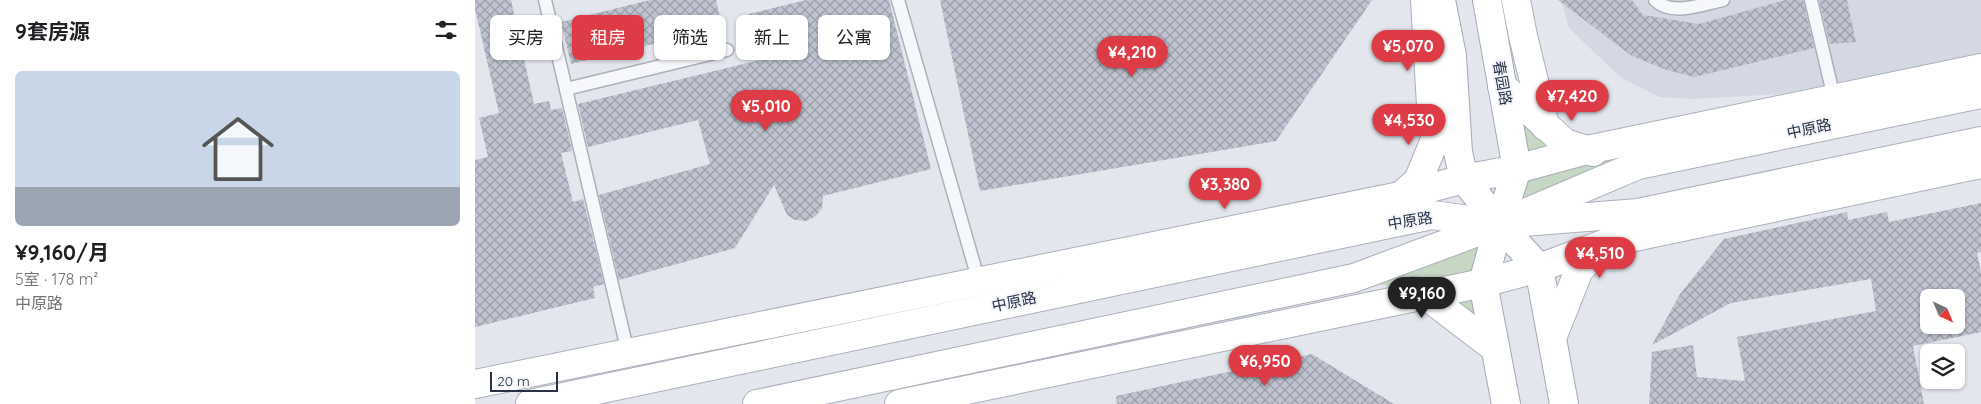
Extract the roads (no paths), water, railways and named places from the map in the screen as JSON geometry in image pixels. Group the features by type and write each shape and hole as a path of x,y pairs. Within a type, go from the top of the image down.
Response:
{"main road":[{"path":"1425,0 1434,142"},
{"path":"1441,0 1451,56 1458,152 1464,179 1499,224 1539,268 1564,404"},
{"name":"春园路","path":"1487,0 1517,169 1499,224 1483,283 1506,404"},
{"path":"1516,0 1545,126"},
{"path":"1358,230 1418,181 1434,142 1451,56"},
{"path":"475,384 1400,196 1464,179 1517,169 1587,150 1981,68"},
{"path":"1502,86 1565,143 1637,165"},
{"name":"中原路","path":"757,404 1354,278 1499,224 1637,165 1981,94"},
{"name":"中原路","path":"530,404 1432,215 1499,224 1638,213 1981,141"},
{"path":"900,404 1483,283 1539,268 1606,243 1981,164"},
{"path":"1552,338 1579,270 1638,213"},
{"path":"1354,278 1425,294 1495,348"}],"lane":[{"path":"898,0 979,282"},
{"path":"1655,0 1659,4 1679,9 1723,0"},
{"path":"1811,0 1834,98"},
{"path":"549,1 566,89 628,353"},
{"path":"566,89 727,50"}]}
